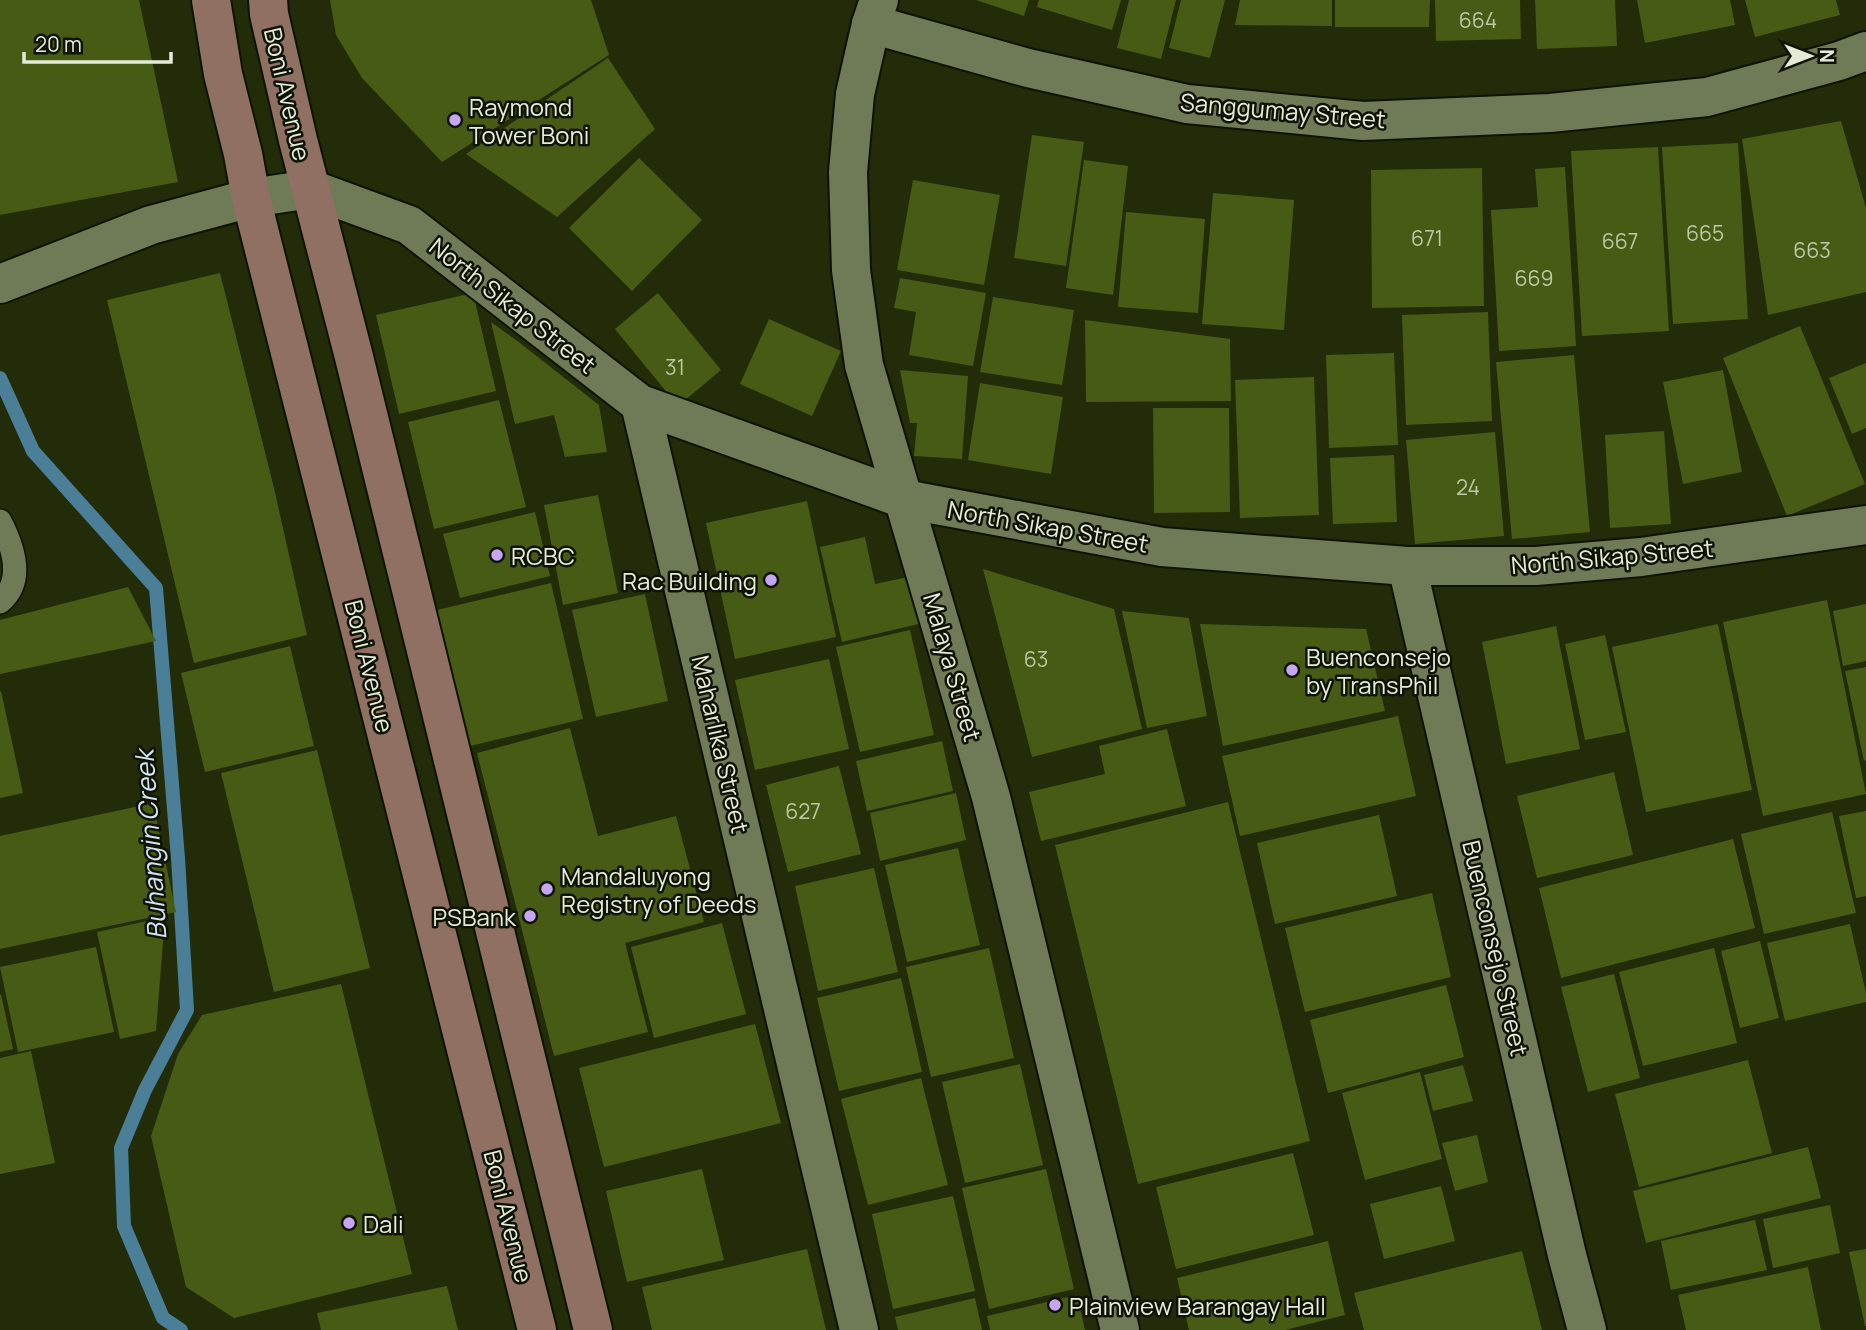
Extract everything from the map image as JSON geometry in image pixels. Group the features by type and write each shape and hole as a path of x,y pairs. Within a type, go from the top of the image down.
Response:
{"main road":[{"name":"Boni Avenue","path":"211,0 223,74 251,198 537,1330"},
{"name":"Boni Avenue","path":"268,0 269,14 311,189 593,1330"}],"street":[{"name":"Sanggumay Street","path":"875,12 1028,68 1187,104 1363,121 1550,113 1707,97 1839,61 1866,51"},
{"name":"Malaya Street","path":"875,12 855,94 848,172 851,270 864,365 991,797 1121,1330"},
{"path":"0,284 152,225 251,198 311,189"},
{"name":"North Sikap Street","path":"311,189 409,225 640,404 904,499 1162,547 1407,566 1536,566 1641,557 1866,525"},
{"name":"Maharlika Street","path":"640,404 859,1330"},
{"name":"Buenconsejo Street","path":"1407,566 1567,1255 1587,1330"}],"lane":[{"path":"0,521 15,563 14,585 0,602"}],"building":[{"path":"0,0 139,0 178,182 0,215"},
{"name":"Raymond Tower Boni","path":"330,0 591,0 609,55 442,162 362,78 336,35"},
{"path":"976,0 1029,0 1024,16"},
{"path":"1039,0 1121,0 1112,30 1037,7"},
{"path":"1129,0 1176,0 1161,59 1117,48"},
{"path":"1181,0 1225,0 1210,58 1169,48"},
{"path":"1240,0 1332,0 1332,26 1235,25"},
{"path":"1335,0 1430,0 1429,27 1335,27"},
{"path":"1435,0 1520,0 1521,39 1436,41"},
{"path":"1535,0 1615,0 1617,46 1537,49"},
{"path":"1637,0 1730,0 1735,25 1645,43"},
{"path":"1745,0 1836,0 1840,15 1755,37"},
{"path":"608,58 655,129 557,217 466,154"},
{"path":"1841,121 1866,208 1866,292 1768,315 1742,139"},
{"path":"1032,135 1084,142 1066,266 1014,258"},
{"path":"1738,143 1748,319 1673,324 1662,147"},
{"path":"1658,147 1669,331 1582,336 1571,151"},
{"path":"639,158 702,220 632,291 569,228"},
{"path":"1084,160 1128,166 1113,295 1066,288"},
{"path":"1565,167 1576,346 1499,351 1491,210 1538,207 1535,169"},
{"path":"1482,168 1484,306 1372,308 1371,170"},
{"path":"913,180 1000,195 984,285 897,270"},
{"path":"1213,193 1294,200 1284,330 1202,324"},
{"path":"1126,212 1205,219 1198,313 1118,307"},
{"path":"220,273 274,488 307,635 194,663 107,300"},
{"path":"900,278 986,293 973,366 909,355 916,312 894,308"},
{"path":"473,293 496,391 399,414 376,315"},
{"path":"658,293 721,370 678,406 615,329"},
{"path":"993,297 1074,310 1062,385 980,372"},
{"path":"1488,312 1492,421 1406,425 1402,315"},
{"path":"769,319 841,351 812,416 740,384"},
{"path":"1085,320 1230,339 1231,401 1086,402"},
{"path":"491,322 599,405 607,452 565,457 554,415 515,424"},
{"path":"1800,326 1865,484 1787,516 1723,358"},
{"path":"1394,353 1398,445 1329,448 1326,355"},
{"path":"1574,355 1590,532 1512,539 1496,362"},
{"path":"1866,363 1866,428 1852,434 1829,378"},
{"path":"900,370 968,376 962,459 914,456 917,423 910,423"},
{"path":"1723,370 1742,472 1683,484 1663,382"},
{"path":"1314,377 1319,515 1240,518 1235,380"},
{"path":"980,383 1063,397 1051,474 968,460"},
{"path":"499,400 526,507 434,529 408,422"},
{"path":"1153,408 1229,408 1230,512 1154,513"},
{"path":"1664,431 1671,524 1610,528 1605,435"},
{"path":"1495,432 1504,536 1415,544 1406,440"},
{"path":"1394,455 1397,522 1333,524 1330,458"},
{"path":"598,495 618,593 563,605 544,505"},
{"name":"Rac Building","path":"807,501 836,637 735,659 706,523"},
{"name":"RCBC","path":"535,512 550,576 460,598 443,534"},
{"path":"865,537 875,584 913,576 923,623 842,642 820,547"},
{"path":"983,569 1114,609 1142,729 1032,757"},
{"path":"551,583 583,719 466,747 433,611"},
{"path":"128,587 156,641 0,674 0,620"},
{"path":"645,594 668,701 596,717 572,610"},
{"path":"1827,600 1866,794 1763,816 1723,622"},
{"path":"1866,604 1866,661 1843,666 1833,611"},
{"path":"1122,611 1189,618 1207,716 1147,728"},
{"name":"Buenconsejo by TransPhil","path":"1200,624 1366,629 1385,711 1223,746"},
{"path":"1718,624 1752,790 1646,812 1612,647"},
{"path":"1556,626 1580,749 1506,764 1482,642"},
{"path":"910,630 934,735 860,752 836,647"},
{"path":"1605,635 1626,732 1585,740 1565,644"},
{"path":"290,646 314,746 205,772 181,673"},
{"path":"829,659 849,749 755,770 735,680"},
{"path":"1866,667 1866,760 1864,761 1845,671"},
{"path":"0,692 23,793 0,798"},
{"path":"1398,716 1416,796 1240,836 1222,756"},
{"path":"570,728 598,836 676,816 704,922 625,943 648,1032 554,1056 477,753"},
{"path":"1167,729 1186,806 1041,841 1029,792 1105,774 1099,746"},
{"path":"942,741 953,791 867,811 856,761"},
{"path":"317,750 370,968 274,992 221,773"},
{"path":"839,766 861,854 788,872 766,785"},
{"path":"1614,772 1633,855 1537,878 1517,796"},
{"path":"956,793 966,840 880,861 870,813"},
{"path":"1228,802 1310,1141 1138,1184 1055,845"},
{"path":"153,803 176,912 0,949 0,836"},
{"path":"1866,811 1866,896 1856,898 1839,816"},
{"path":"1832,812 1856,913 1764,934 1741,834"},
{"path":"1379,815 1397,896 1275,924 1257,843"},
{"path":"1733,839 1755,928 1561,978 1539,888"},
{"path":"958,848 980,945 907,962 885,865"},
{"path":"874,868 898,972 818,991 795,886"},
{"path":"1432,893 1451,977 1305,1012 1285,928"},
{"path":"165,917 156,1031 120,1039 97,932"},
{"path":"722,923 746,1014 654,1038 631,947"},
{"path":"1850,924 1866,1002 1785,1021 1767,943"},
{"path":"1760,941 1779,1018 1740,1028 1721,951"},
{"path":"96,947 114,1032 18,1052 0,967"},
{"path":"989,948 1014,1058 931,1077 906,967"},
{"path":"1714,948 1737,1043 1643,1066 1619,972"},
{"path":"1614,974 1640,1078 1588,1092 1561,987"},
{"path":"901,978 922,1072 839,1091 817,998"},
{"path":"341,984 412,1274 234,1318 186,1287 151,1136 178,1054 202,1015"},
{"path":"1446,985 1464,1057 1328,1093 1310,1020"},
{"path":"0,995 13,1049 0,1052"},
{"path":"755,1024 781,1123 604,1167 579,1068"},
{"path":"31,1051 55,1163 0,1174 0,1058"},
{"path":"1748,1060 1772,1153 1639,1187 1615,1094"},
{"path":"1020,1064 1043,1165 965,1183 942,1082"},
{"path":"1463,1065 1473,1101 1433,1111 1424,1075"},
{"path":"1420,1072 1442,1159 1365,1180 1342,1093"},
{"path":"921,1078 948,1185 868,1205 841,1099"},
{"path":"1477,1135 1488,1182 1455,1191 1442,1143"},
{"path":"1808,1147 1821,1198 1646,1243 1633,1191"},
{"path":"1293,1153 1314,1235 1176,1269 1156,1187"},
{"path":"702,1169 724,1260 627,1282 606,1191"},
{"path":"1046,1169 1074,1289 989,1309 962,1188"},
{"path":"1441,1186 1455,1241 1384,1259 1370,1204"},
{"path":"953,1196 975,1291 893,1309 872,1214"},
{"path":"1830,1205 1840,1253 1773,1268 1763,1219"},
{"path":"1755,1220 1767,1270 1671,1290 1661,1241"},
{"path":"1328,1241 1345,1315 1285,1330 1189,1330 1177,1278"},
{"path":"807,1249 826,1330 652,1330 642,1287"},
{"path":"1866,1249 1866,1326 1865,1326 1849,1252"},
{"path":"1522,1251 1542,1330 1364,1330 1354,1293"},
{"path":"1808,1267 1821,1330 1686,1330 1678,1295"},
{"path":"447,1286 458,1330 321,1330 317,1313"},
{"name":"Plainview Barangay Hall","path":"1077,1295 1085,1330 990,1330 987,1316"},
{"path":"975,1298 982,1330 898,1330 895,1317"}],"waterway":[{"name":"Buhangin Creek","path":"0,378 33,451 156,588 178,858 187,1010 145,1090 121,1148 124,1226 163,1318 181,1330"}],"place":[{"name":"Raymond Tower Boni","path":"455,120"},
{"name":"RCBC","path":"497,555"},
{"name":"Rac Building","path":"771,580"},
{"name":"Buenconsejo by TransPhil","path":"1292,670"},
{"name":"Mandaluyong Registry of Deeds","path":"547,889"},
{"name":"PSBank","path":"530,916"},
{"name":"Dali","path":"349,1223"},
{"name":"Plainview Barangay Hall","path":"1055,1305"}]}
